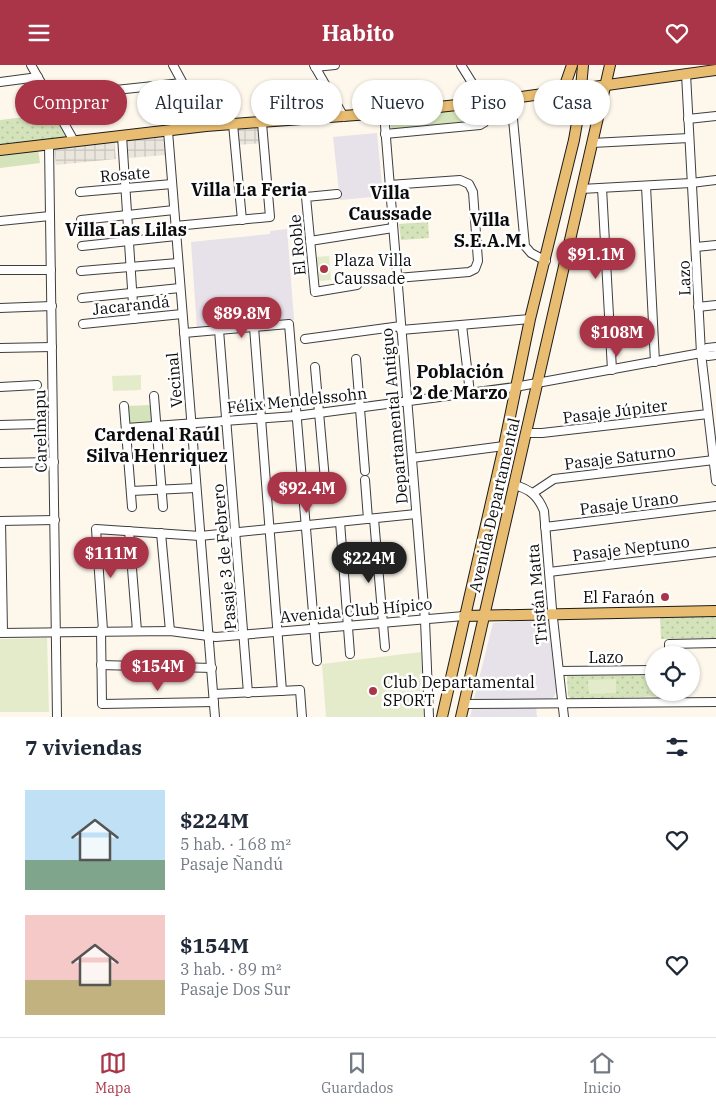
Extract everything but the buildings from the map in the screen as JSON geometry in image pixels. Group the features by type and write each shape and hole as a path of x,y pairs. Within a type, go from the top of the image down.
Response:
{"main road":[{"path":"567,80 572,65"},
{"name":"Avenida Departamental","path":"582,80 583,65"},
{"name":"Avenida Departamental","path":"606,80 610,65"},
{"path":"610,84 716,70"},
{"path":"344,117 352,116"},
{"path":"0,150 220,125"},
{"name":"Avenida Departamental","path":"442,717 504,446 530,319 546,261 577,125"},
{"name":"Avenida Departamental","path":"461,717 596,125"},
{"name":"Avenida Club Hípico","path":"464,616 716,611"}],"street":[{"path":"31,65 40,80"},
{"path":"173,65 180,80"},
{"path":"335,65 314,66 344,117"},
{"path":"461,65 470,80"},
{"name":"Lazo","path":"686,74 701,353 716,481"},
{"path":"0,82 38,77"},
{"path":"688,119 716,116"},
{"path":"65,125 74,141"},
{"path":"233,125 242,220"},
{"path":"176,226 270,217 262,125"},
{"name":"Departamental Antiguo","path":"385,125 390,185 389,228 397,278 412,458 425,620 429,717"},
{"path":"385,134 480,125"},
{"path":"514,125 525,245 531,253 546,261"},
{"name":"Vecinal","path":"168,131 215,717"},
{"path":"122,135 134,319"},
{"path":"592,143 689,138"},
{"name":"Carelmapu","path":"49,144 57,717"},
{"path":"390,185 460,180 469,184 473,192 478,261 475,269 469,272 397,278"},
{"path":"581,189 716,180"},
{"name":"Rosate","path":"80,192 172,184"},
{"path":"646,186 656,361"},
{"path":"602,188 612,370"},
{"name":"El Roble","path":"336,194 306,197 315,292 356,285"},
{"path":"81,220 174,210"},
{"path":"0,221 50,215"},
{"path":"310,241 389,228"},
{"path":"82,246 176,236"},
{"path":"696,247 716,245"},
{"path":"81,271 178,263"},
{"path":"0,271 51,270"},
{"path":"82,298 180,288"},
{"path":"698,307 716,305"},
{"path":"0,308 52,306"},
{"name":"Jacarandá","path":"84,324 182,314"},
{"path":"305,339 401,328 530,319"},
{"path":"184,333 289,324 317,661"},
{"path":"462,325 470,393"},
{"path":"254,327 282,691"},
{"name":"Pasaje 3 de Febrero","path":"219,330 248,693"},
{"path":"0,348 52,347"},
{"name":"Félix Mendelssohn","path":"126,428 296,416 407,400 537,385 701,353 707,348 716,347"},
{"name":"Félix Mendelssohn","path":"701,353 708,356 716,355"},
{"path":"356,359 364,471"},
{"path":"315,367 324,480"},
{"path":"0,387 37,385"},
{"path":"154,396 163,507"},
{"path":"124,406 132,507"},
{"name":"Pasaje Júpiter","path":"526,433 708,414"},
{"path":"0,425 38,425"},
{"path":"412,458 504,446"},
{"name":"Pasaje Saturno","path":"533,493 554,479 714,460"},
{"path":"0,463 54,462"},
{"path":"365,480 385,647"},
{"path":"514,485 533,493"},
{"path":"131,491 196,488"},
{"name":"Tristán Matta","path":"533,493 540,501 544,511 548,572 564,717"},
{"name":"Pasaje Urano","path":"545,527 716,506"},
{"path":"302,717 300,690 248,693 214,698 102,704 102,630 96,529 200,536 416,514"},
{"path":"2,633 1,521 55,521"},
{"path":"340,522 350,654"},
{"path":"129,531 137,631"},
{"path":"162,533 170,631"},
{"name":"Pasaje Neptuno","path":"548,572 716,552"},
{"name":"Avenida Club Hípico","path":"2,633 102,630 170,631 209,636 244,635 464,616"},
{"path":"669,646 669,644 716,643"},
{"path":"102,665 212,668"},
{"name":"Lazo","path":"559,671 645,670"},
{"path":"464,705 716,702"}],"shaded area":[{"path":"261,128 262,143 237,145 235,129"},
{"path":"377,133 383,196 340,200 333,137"},
{"path":"163,136 165,155 128,158 126,139"},
{"path":"114,139 116,159 56,165 54,146"},
{"path":"287,229 294,320 197,329 191,242 270,234 270,231"},
{"path":"549,619 557,688 554,697 550,699 474,699 493,623"},
{"path":"536,706 537,717 470,717 472,709"}],"green space":[{"path":"453,110 453,124 393,130 391,127 391,125 443,125 443,111"},
{"path":"15,118 15,125 62,125 67,134 64,138 0,145 0,120"},
{"path":"38,149 40,163 0,168 0,153"},
{"path":"428,222 429,238 401,240 399,224"},
{"name":"Plaza Villa Caussade","path":"329,256 331,280 319,281 316,257"},
{"path":"141,375 141,390 113,391 112,376"},
{"path":"151,405 153,423 128,424 127,406"},
{"path":"716,616 716,638 661,639 660,618"},
{"path":"47,638 49,712 0,712 0,639"},
{"name":"Club Departamental SPORT","path":"421,652 424,717 326,717 322,664"},
{"path":"645,673 645,697 571,699 568,696 567,676"},
{"path":"616,679 616,693 589,694 588,680"}],"place":[{"name":"Plaza Villa Caussade","path":"324,269"},
{"name":"El Faraón","path":"665,597"},
{"name":"Club Departamental SPORT","path":"373,691"}],"district":[{"name":"Villa La Feria","path":"249,190"},
{"name":"Villa Caussade","path":"390,204"},
{"name":"Villa Las Lilas","path":"126,230"},
{"name":"Villa S.E.A.M.","path":"490,230"},
{"name":"Población 2 de Marzo","path":"460,382"},
{"name":"Cardenal Raúl Silva Henriquez","path":"157,446"}]}
